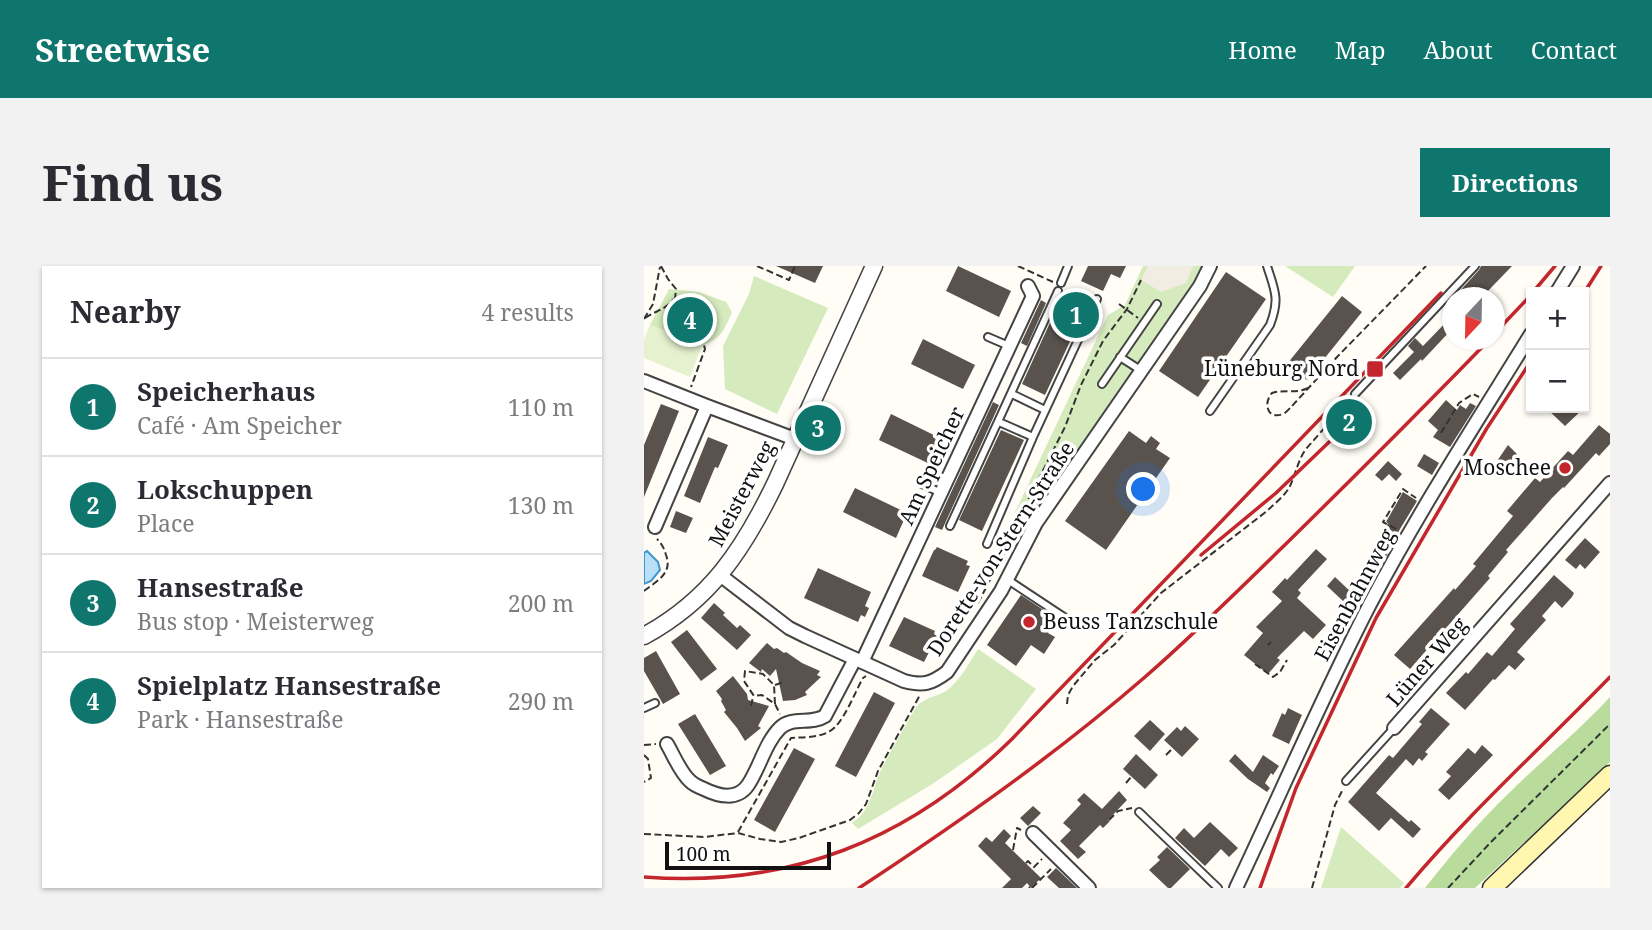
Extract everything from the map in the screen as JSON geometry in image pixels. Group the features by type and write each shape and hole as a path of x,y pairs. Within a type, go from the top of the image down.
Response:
{"main road":[{"path":"1492,888 1610,775"}],"street":[{"name":"Meisterweg","path":"644,636 686,609 720,575 742,544 758,517 874,266"},
{"name":"Dorette-von-Stern-Straße","path":"720,575 789,628 904,681 927,684 937,679 947,671 1007,580 1036,523 1200,286 1210,266"},
{"path":"1560,287 1573,266"},
{"name":"Am Speicher","path":"785,724 793,721 818,721 825,716 863,662 1033,296 1028,286"},
{"name":"Eisenbahnweg","path":"1236,888 1325,693 1371,603 1426,503 1526,342"},
{"path":"644,381 795,439"},
{"path":"655,527 707,406"},
{"name":"Lüner Weg","path":"1394,728 1610,483"},
{"path":"667,744 693,784 718,796 735,796 746,788 775,735 785,724"},
{"path":"1033,833 1088,888"}],"lane":[{"path":"1061,283 1068,266"},
{"path":"1210,411 1270,325 1276,309 1276,293 1267,266"},
{"path":"1355,394 1475,266"},
{"path":"950,526 1058,291"},
{"path":"987,544 1097,299"},
{"path":"1102,384 1157,303"},
{"path":"988,337 1009,346"},
{"path":"1120,357 1142,371"},
{"path":"1012,394 1045,410"},
{"path":"999,422 1033,438"},
{"path":"922,484 941,493"},
{"path":"1007,580 1073,623"},
{"path":"644,708 655,703"},
{"name":"Lüner Weg","path":"1346,781 1394,728"},
{"path":"1139,809 1219,888"}],"path":[{"path":"661,266 676,289 675,299 681,319 702,338 705,349 686,398"},
{"path":"644,319 653,304 661,266"},
{"path":"757,266 789,280 796,268"},
{"path":"771,272 773,266"},
{"path":"1018,266 1061,283"},
{"path":"1308,388 1296,392 1272,393 1266,402 1266,408 1277,415 1284,414 1426,266"},
{"path":"778,275 780,269"},
{"path":"978,604 1065,427 1081,385 1103,341 1127,309 1141,279"},
{"path":"644,319 667,307 675,299"},
{"path":"1119,304 1144,323"},
{"path":"1067,704 1073,686 1095,660 1123,635 1161,593 1280,499 1290,485 1300,457 1355,394"},
{"path":"1441,432 1459,403 1473,394 1492,397"},
{"path":"1407,536 1383,522 1403,489 1426,503"},
{"path":"644,591 667,572 668,560 662,545 652,534 655,527"},
{"path":"1268,645 1271,642"},
{"path":"1255,664 1273,677 1280,672 1287,660"},
{"path":"738,833 791,738 821,735 833,730 863,662"},
{"path":"752,672 755,668"},
{"path":"754,696 744,681 745,671 764,673 774,685 775,704 785,724"},
{"path":"739,684 744,681"},
{"path":"774,685 784,682"},
{"path":"644,834 704,837 738,833 781,842 855,817 866,804 878,771 927,684"},
{"path":"754,696 762,695 775,704"},
{"path":"751,706 754,696"},
{"path":"1448,888 1610,724"},
{"path":"1166,755 1173,748"},
{"path":"644,755 648,760 652,778 644,782"},
{"path":"776,766 782,770"},
{"path":"1125,783 1131,777"},
{"path":"1312,888 1335,805 1346,781"},
{"path":"1109,820 1118,811 1139,809"},
{"path":"1013,850 1017,828 1033,833"},
{"path":"1026,863 1028,861 1034,867 1055,855"},
{"path":"1030,888 1055,855"}],"green space":[{"path":"1143,266 1204,266 1198,280 1024,537 1001,542 1108,315 1125,305"},
{"path":"1285,266 1355,266 1333,297"},
{"path":"754,276 828,308 777,414 725,389 723,346 749,294"},
{"path":"669,289 699,292 726,302 732,312 721,333 702,346 650,325"},
{"path":"650,325 702,346 690,377 644,358 644,340"},
{"path":"978,649 1036,689 997,739 934,783 858,829 852,823 868,806 881,770 916,707 951,687"},
{"path":"1610,697 1610,762 1475,888 1425,888 1497,805"},
{"path":"1341,827 1404,883 1400,888 1321,888"}],"shaded area":[{"path":"1148,266 1193,266 1186,283 1161,292 1141,280"}],"water":[{"path":"647,551 658,562 660,570 651,581 644,584 644,553"}],"building":[{"path":"776,266 823,266 815,283"},
{"path":"958,266 1011,291 999,317 946,291"},
{"path":"1088,266 1126,266 1120,278 1111,274 1103,291 1081,281"},
{"path":"1481,266 1512,266 1492,287 1463,287"},
{"path":"1226,272 1266,299 1198,397 1159,371"},
{"path":"1064,292 1088,303 1045,395 1022,384"},
{"path":"1342,296 1362,312 1307,380 1287,364"},
{"path":"1041,300 1046,303 1027,346 1021,343"},
{"path":"1442,326 1442,340 1400,380 1393,373 1414,352 1408,346 1415,338 1423,346"},
{"path":"923,339 975,365 963,389 911,364"},
{"path":"1446,400 1457,410 1460,405 1466,409 1470,403 1476,406 1450,447 1433,437 1438,430 1428,421"},
{"path":"993,402 999,405 942,530 935,527"},
{"path":"661,404 679,411 644,497 644,445"},
{"path":"1357,405 1367,414 1341,440 1332,431"},
{"path":"1551,413 1579,413 1565,426"},
{"path":"891,414 944,440 932,465 879,440"},
{"path":"1599,425 1610,434 1610,444 1599,456 1596,453 1552,498 1506,550 1508,552 1488,576 1490,578 1410,669 1394,655 1476,566 1473,564 1513,516 1507,511 1535,478 1540,482 1568,451 1573,455"},
{"path":"1001,430 1024,440 982,531 959,520"},
{"path":"1129,431 1146,443 1151,436 1160,443 1156,449 1170,458 1106,550 1065,521"},
{"path":"708,437 728,445 718,468 715,467 700,503 684,496"},
{"path":"1508,445 1517,454 1502,471 1495,464"},
{"path":"1424,454 1439,463 1432,475 1417,466"},
{"path":"1388,461 1402,474 1396,481 1389,474 1382,481 1375,475"},
{"path":"855,488 907,513 896,538 843,512"},
{"path":"1403,492 1417,501 1383,562 1371,555"},
{"path":"676,511 693,518 686,533 670,527"},
{"path":"1585,538 1600,552 1585,569 1580,564 1576,569 1565,560"},
{"path":"937,547 968,561 966,565 970,566 958,592 922,576"},
{"path":"1316,549 1327,559 1298,590 1301,593 1297,598 1326,625 1313,639 1304,631 1277,658 1280,660 1268,674 1244,655 1263,633 1256,627 1282,601 1272,592"},
{"path":"818,568 871,592 865,606 869,608 865,617 861,615 858,622 804,598"},
{"path":"1554,575 1574,593 1572,597 1562,608 1555,601 1542,616 1546,620 1517,652 1525,659 1515,670 1509,665 1465,710 1446,693 1466,672 1468,674 1487,652 1492,656 1515,629 1510,624"},
{"path":"1335,577 1352,593 1344,602 1327,586"},
{"name":"Beuss Tanzschule","path":"1021,595 1057,619 1048,633 1055,637 1044,654 1031,645 1016,666 987,645"},
{"path":"714,603 737,628 740,625 751,635 737,650 701,618"},
{"path":"904,617 935,631 937,636 924,662 889,646"},
{"path":"687,630 717,669 701,681 671,642"},
{"path":"767,643 820,671 817,675 821,677 805,692 807,695 783,701 776,669 770,676 749,663"},
{"path":"656,651 680,694 663,704 644,671 644,658"},
{"path":"733,676 747,694 748,700 769,706 758,726 761,728 745,741 724,712 726,710 722,699 716,691"},
{"path":"874,692 895,703 856,777 835,766"},
{"path":"1288,708 1302,715 1289,744 1272,736 1282,713 1285,715"},
{"path":"1431,708 1450,724 1425,752 1428,754 1422,761 1419,758 1413,766 1406,759 1376,793 1421,829 1413,838 1391,818 1379,831 1348,802 1389,755 1393,758 1422,724 1419,722"},
{"path":"695,714 726,766 710,775 678,724"},
{"path":"1150,720 1165,734 1150,751 1134,736"},
{"path":"1185,726 1199,739 1182,757 1164,740 1177,727 1181,731"},
{"path":"1482,745 1493,755 1449,800 1438,790 1451,776 1446,772 1468,748 1475,754"},
{"path":"794,748 815,759 775,832 754,820"},
{"path":"1136,754 1158,775 1145,789 1123,769"},
{"path":"1235,754 1253,772 1263,755 1279,766 1265,783 1270,788 1267,792 1229,761"},
{"path":"1119,791 1127,800 1103,828 1100,825 1079,846 1086,852 1078,859 1060,841 1071,830 1063,823 1081,804 1077,800 1084,793 1102,809"},
{"path":"1033,806 1041,813 1028,826 1020,818"},
{"path":"1210,822 1238,848 1229,857 1221,849 1205,866 1175,838 1184,828 1194,838"},
{"path":"1004,829 1011,836 1005,843 1041,878 1031,888 1027,883 1022,888 1002,888 1011,879 978,846 986,837 992,842"},
{"path":"1167,847 1190,869 1171,888 1149,870 1160,860 1157,857"},
{"path":"1056,868 1077,888 1059,888 1047,877"}],"railway":[{"path":"1537,287 1555,266"},
{"path":"1588,287 1601,266"},
{"path":"644,877 698,878 749,874 797,865 844,850 889,830 932,805 973,774 1012,739 1441,293"},
{"path":"1505,322 1526,300"},
{"path":"859,888 1005,787 1076,734 1145,677 1204,624 1479,350"},
{"path":"1260,888 1296,788 1376,618 1487,428 1526,369"},
{"path":"1201,555 1276,493 1352,420"},
{"path":"1406,888 1480,807 1610,677"}],"place":[{"name":"Speicherhaus","path":"1076,315"},
{"name":"Spielplatz Hansestraße","path":"690,320"},
{"name":"Lüneburg Nord","path":"1375,369"},
{"name":"Lokschuppen","path":"1349,422"},
{"name":"Hansestraße","path":"818,428"},
{"name":"Moschee","path":"1565,468"},
{"name":"Beuss Tanzschule","path":"1029,622"}]}
